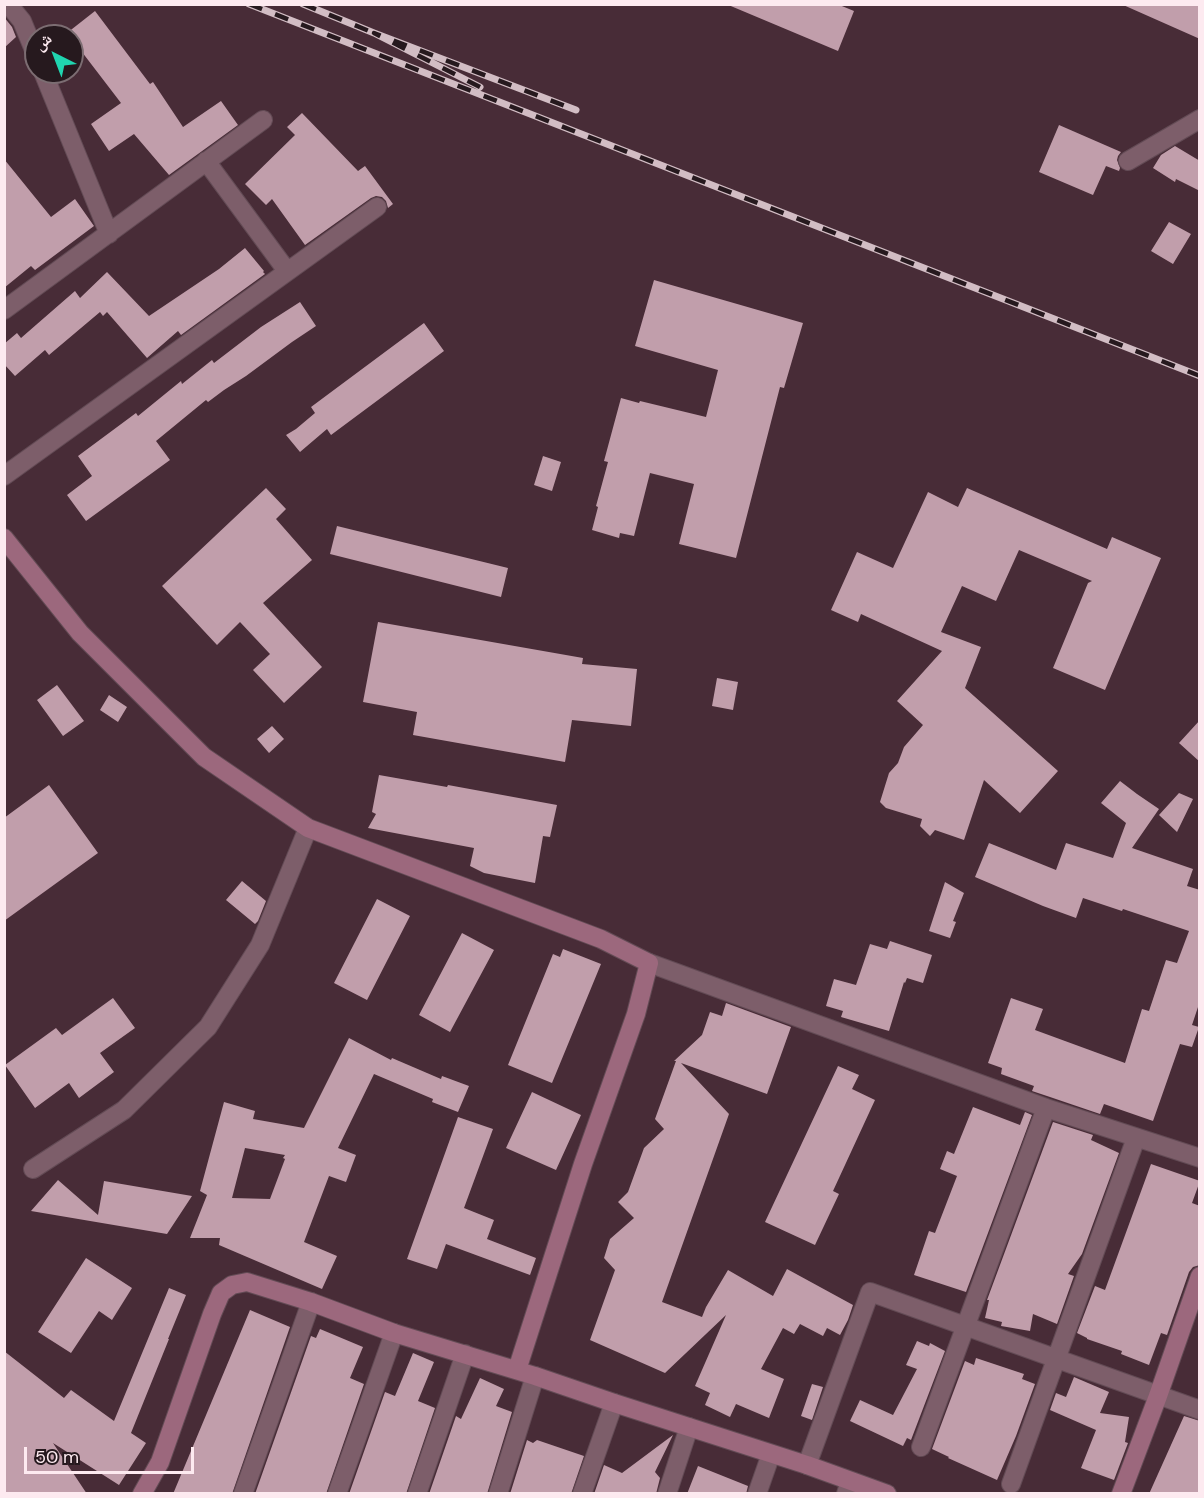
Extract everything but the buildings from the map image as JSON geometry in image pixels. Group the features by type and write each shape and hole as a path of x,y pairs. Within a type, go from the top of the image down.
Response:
{"street":[{"path":"8,4 24,26"},
{"path":"48,84 110,234"},
{"path":"1128,161 1200,119"},
{"path":"4,310 263,120"},
{"path":"206,161 286,272"},
{"path":"4,476 377,207"},
{"path":"4,538 80,633 204,757 308,828 601,939 649,963 1046,1108 1200,1158"},
{"path":"33,1169 124,1110 208,1027 260,945 308,828"},
{"path":"517,1370 583,1164 636,1014 649,963"},
{"path":"921,1447 1046,1108"},
{"path":"1011,1484 1136,1138"},
{"path":"1120,1494 1158,1396 1200,1276"},
{"path":"142,1494 160,1462 221,1293 232,1285 247,1282 311,1302 394,1333 517,1370 807,1465 848,1487 887,1494"},
{"path":"807,1465 870,1292 1200,1410"},
{"path":"243,1494 311,1302"},
{"path":"337,1494 394,1333"},
{"path":"417,1494 465,1354"},
{"path":"498,1494 535,1376"},
{"path":"582,1494 614,1403"},
{"path":"667,1494 689,1427"},
{"path":"757,1494 771,1454"}],"railway":[{"path":"249,4 1200,376"},
{"path":"303,4 374,33"},
{"path":"480,87 374,33 576,110"}]}
